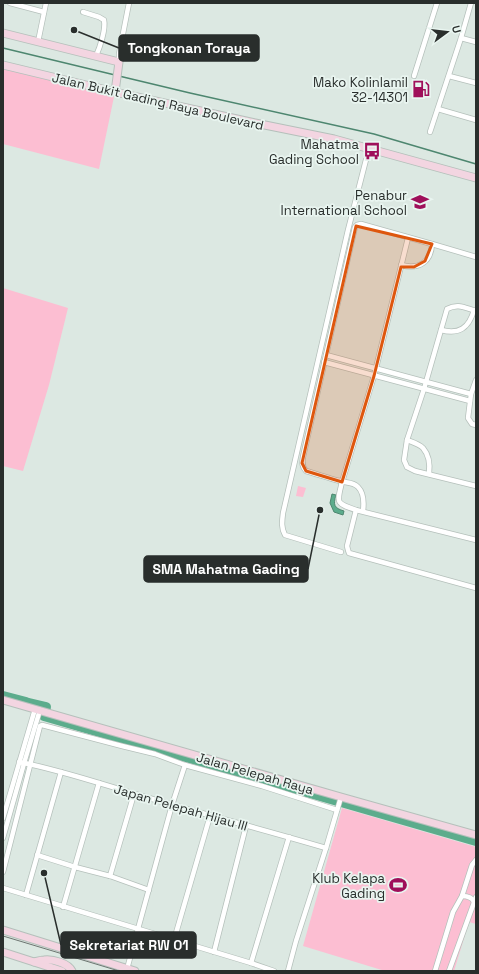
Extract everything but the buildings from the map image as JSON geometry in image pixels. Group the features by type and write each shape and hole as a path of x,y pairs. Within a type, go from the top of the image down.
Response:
{"street":[{"path":"10,3 44,12"},
{"path":"38,42 46,3"},
{"path":"116,89 119,54 129,3"},
{"path":"414,76 437,3"},
{"path":"430,132 461,38 470,3"},
{"path":"83,12 104,20 104,27 96,56"},
{"path":"3,33 96,56 118,65"},
{"path":"461,38 476,42"},
{"name":"Jalan Bukit Gading Raya Boulevard","path":"3,65 116,89 255,123 334,139 476,178"},
{"path":"448,76 476,83"},
{"path":"438,109 476,120"},
{"path":"341,552 285,535 282,531 281,525 348,230 369,148"},
{"path":"363,511 364,500 360,489 356,485 306,471 302,464 302,457 356,226 357,224 361,224 476,257"},
{"path":"408,238 376,369 342,482 339,501 343,506 356,510 476,540"},
{"path":"401,265 414,267 420,265 429,256 432,250 432,244"},
{"path":"441,330 448,332 462,329 468,324 475,310 458,306 447,309 441,330 426,383 407,440 404,460 407,467 415,471 476,486"},
{"path":"326,355 471,394"},
{"path":"324,362 470,401"},
{"path":"476,380 471,394 468,418 472,424 476,425"},
{"path":"407,440 423,448 428,460 429,474"},
{"path":"356,510 348,546 349,553 476,588"},
{"name":"Jalan Pelepah Raya","path":"3,700 340,798 476,835"},
{"path":"3,818 37,710"},
{"name":"Jalan Pelepah Raya","path":"32,764 40,726 44,725 155,754 185,765 262,786 337,809"},
{"path":"3,838 22,761"},
{"name":"Japan Pelepah Hijau III","path":"22,761 326,848"},
{"path":"3,872 32,764"},
{"path":"3,930 131,970 138,929 172,805 185,765"},
{"path":"26,895 61,772"},
{"path":"63,906 99,783"},
{"path":"110,876 134,794"},
{"path":"288,971 340,798"},
{"path":"174,940 210,816"},
{"path":"214,952 246,826"},
{"path":"251,963 289,838"},
{"path":"37,855 110,876 149,890"},
{"path":"435,971 453,912 462,896 472,865 476,860"},
{"path":"3,888 274,971"},
{"path":"462,896 469,897 474,902"},
{"path":"449,971 476,896"},
{"path":"60,969 66,949"},
{"path":"3,952 60,969 67,966 71,968 72,971"}],"highlighted area":[{"path":"356,226 432,244 425,261 414,267 401,267 374,376 342,482 306,471 302,463"}],"shaded area":[{"path":"3,65 115,92 99,169 3,144"},
{"path":"3,288 68,308 49,385 23,471 3,466"},
{"path":"298,486 306,488 303,497 296,496"},
{"path":"332,494 336,495 335,506 344,511 343,515 334,512 330,503"},
{"name":"Klub Kelapa Gading","path":"342,808 476,847 476,924 469,922 454,971 385,971 303,946"}],"waterway":[{"path":"3,48 115,75"},
{"path":"119,76 374,134 476,164"},
{"path":"3,696 26,702"},
{"path":"29,703 46,707"},
{"path":"44,716 476,841"}],"tram line":[{"path":"3,936 119,971"}],"place":[{"name":"Tongkonan Toraya","path":"74,30"},
{"name":"Mako Kolinlamil 32-14301","path":"421,89"},
{"name":"Mahatma Gading School","path":"372,151"},
{"name":"Penabur International School","path":"420,202"},
{"name":"SMA Mahatma Gading","path":"320,510"},
{"name":"Sekretariat RW 01","path":"44,873"},
{"name":"Klub Kelapa Gading","path":"398,885"}]}
